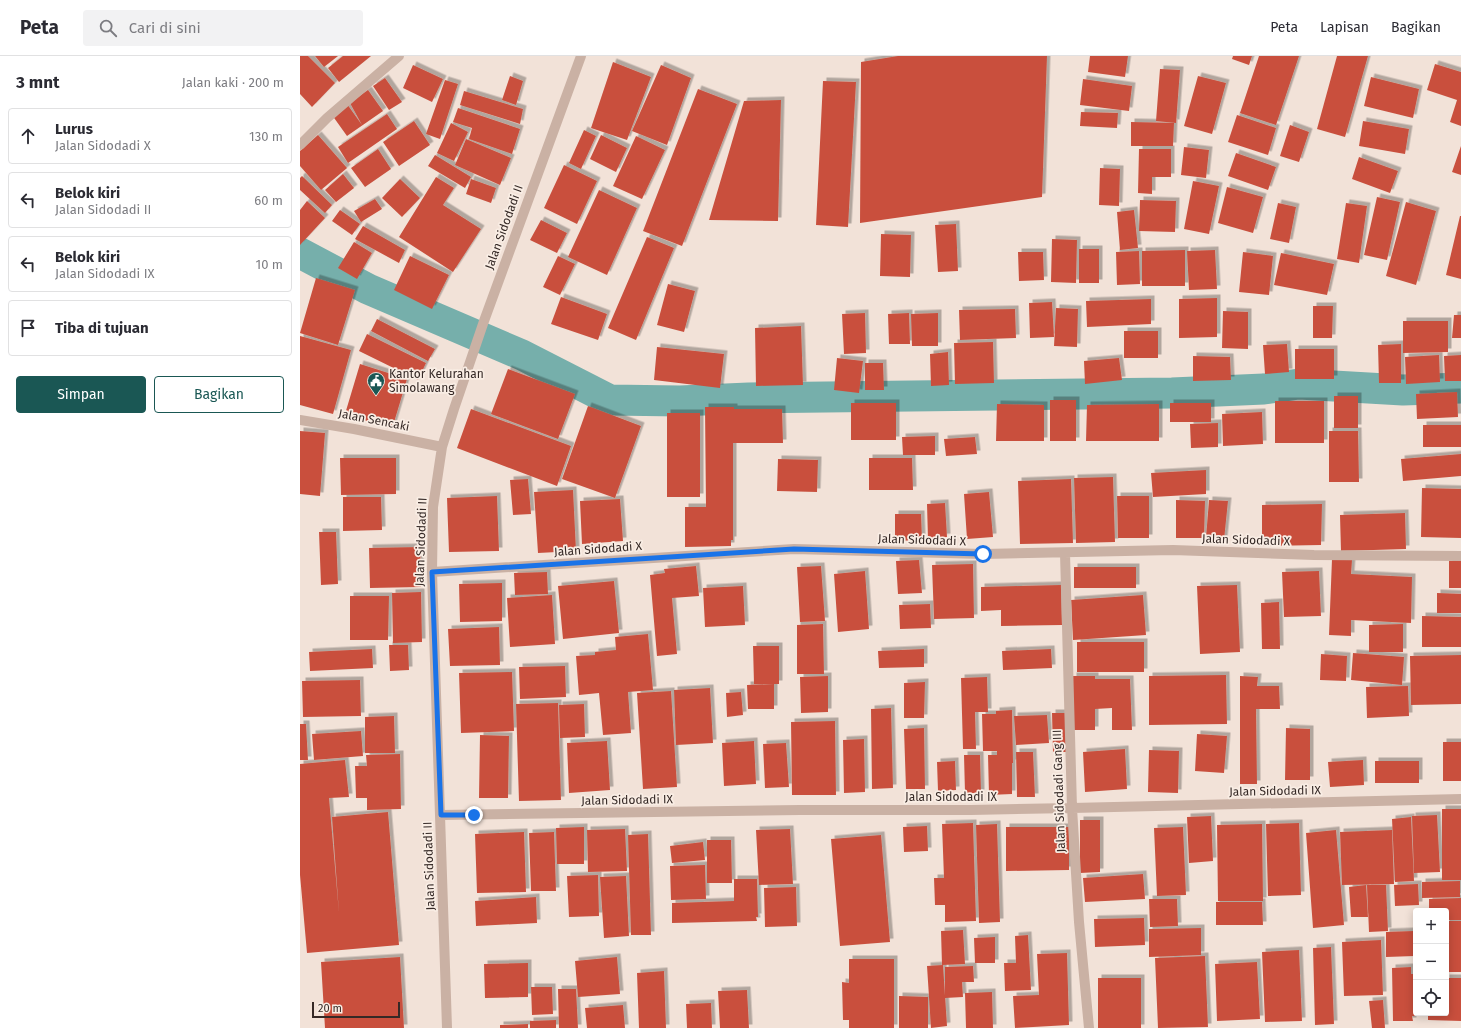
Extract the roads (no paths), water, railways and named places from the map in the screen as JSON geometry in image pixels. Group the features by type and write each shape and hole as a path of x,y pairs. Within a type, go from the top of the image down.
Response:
{"street":[{"path":"300,145 327,118 399,56"},
{"name":"Jalan Sidodadi II","path":"447,1028 432,572 433,507 442,447 472,354 581,56"},
{"name":"Jalan Sencaki","path":"300,420 354,428 442,447"},
{"name":"Jalan Sidodadi X","path":"432,572 794,549 983,554 1173,550 1314,555 1461,556"},
{"name":"Jalan Sidodadi Gang III","path":"1064,553 1072,808 1079,922 1089,1028"},
{"name":"Jalan Sidodadi IX","path":"441,815 800,810 971,810 1461,799"}],"waterway":[{"path":"300,253 368,289 522,355 610,400 680,401 749,398 1172,393 1264,389 1299,384 1403,390 1461,388"}],"place":[{"name":"Kantor Kelurahan Simolawang","path":"376,396"}]}
